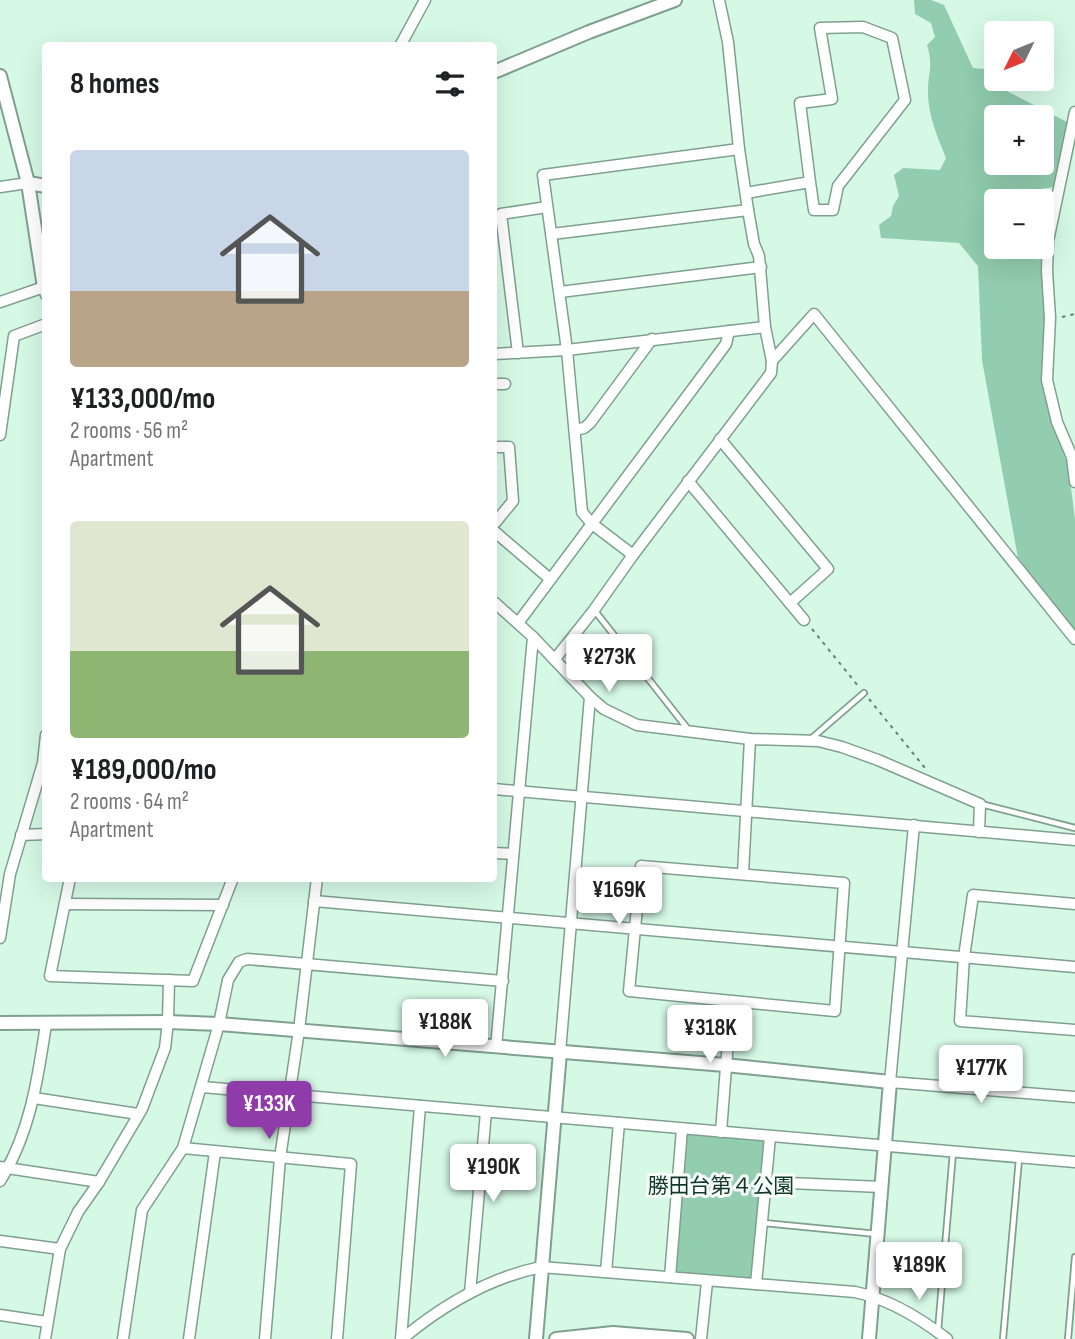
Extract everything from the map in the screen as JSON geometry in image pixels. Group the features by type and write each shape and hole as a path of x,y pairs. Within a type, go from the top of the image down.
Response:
{"street":[{"path":"402,42 425,0"},
{"path":"497,71 589,32 676,0"},
{"path":"555,659 771,373 772,361 765,327 761,267 748,210 729,42 719,0"},
{"path":"863,27 892,38 905,100 838,187 833,210 814,210 810,182 800,103 832,99 820,28 863,27"},
{"path":"0,76 28,183 42,272"},
{"path":"1075,112 1048,241 1046,271 1050,318 1047,380 1057,422 1072,457 1075,482"},
{"path":"633,555 582,512 567,350 543,175 739,149"},
{"path":"746,193 810,182"},
{"path":"0,187 28,183 42,185"},
{"path":"518,353 501,214 547,207"},
{"path":"552,234 748,210"},
{"path":"560,292 761,267"},
{"path":"0,302 42,292"},
{"path":"772,361 814,314 1075,639"},
{"path":"0,435 14,336 42,326"},
{"path":"497,354 567,350 765,327"},
{"path":"518,623 726,344 729,331"},
{"path":"575,430 590,423 652,339"},
{"path":"497,384 505,384"},
{"path":"720,439 828,569 790,603"},
{"path":"497,447 509,447 513,501 497,520"},
{"path":"688,481 804,620"},
{"path":"497,534 550,579"},
{"path":"497,605 533,637 590,697 604,709 636,725 750,739 809,741 842,747 980,804 979,832"},
{"path":"496,1047 533,637"},
{"path":"536,1339 590,697"},
{"path":"743,874 750,739"},
{"path":"0,938 10,874 42,766"},
{"path":"497,789 1075,840"},
{"path":"869,1339 914,825"},
{"path":"21,835 42,834"},
{"path":"497,853 513,854"},
{"path":"641,866 743,874 844,883 835,1011 629,991 641,866"},
{"path":"69,882 50,976 193,981 232,882"},
{"path":"265,1339 280,1158 316,882"},
{"path":"1075,904 973,895 964,957 960,1021 1075,1030"},
{"path":"314,901 1075,967"},
{"path":"65,904 223,905"},
{"path":"123,1339 142,1210 183,1148 219,1024 228,980 239,962 247,959 503,981"},
{"path":"45,1339 60,1249 78,1212 99,1182 138,1114 164,1048 169,980"},
{"path":"721,1132 731,1002"},
{"path":"0,1023 219,1024 725,1065 1075,1097"},
{"path":"0,1181 34,1098 46,1024"},
{"path":"202,1087 1075,1162"},
{"path":"34,1098 138,1114"},
{"path":"402,1339 420,1106"},
{"path":"470,1293 486,1112"},
{"path":"606,1272 619,1124"},
{"path":"670,1278 682,1129"},
{"path":"756,1284 770,1137"},
{"path":"183,1148 351,1164 337,1339"},
{"path":"190,1339 215,1152"},
{"path":"4,1168 99,1182"},
{"path":"765,1182 882,1187"},
{"path":"0,1241 60,1249"},
{"path":"402,1339 436,1313 470,1293 507,1276 541,1267 873,1296 891,1303 947,1339"},
{"path":"701,1339 707,1282"},
{"path":"0,1315 47,1322"},
{"path":"556,1339 613,1333 687,1339"}],"lane":[{"path":"594,610 690,732"},
{"path":"809,741 864,694"},
{"path":"980,804 1075,828"},
{"path":"938,1332 953,1152"},
{"path":"1003,1339 1019,1157"},
{"path":"762,1223 878,1234"},
{"path":"1068,1339 1075,1257"}],"path":[{"path":"1050,318 1075,314"},
{"path":"804,620 940,786"}],"green space":[{"path":"914,0 931,0 944,5 973,68 984,69 984,91 1007,91 1034,105 984,105 984,175 1054,175 1054,115 1067,122 1054,187 984,189 984,259 1041,259 1045,339 1043,390 1050,418 1068,465 1075,519 1075,631 1018,558 982,360 978,266 959,243 881,238 879,225 891,216 899,196 894,175 903,168 940,170 946,158 933,124 928,97 930,62 927,45 935,37 931,23 915,14"},
{"name":"勝田台第４公園","path":"682,1129 770,1137 756,1284 670,1277"}]}
